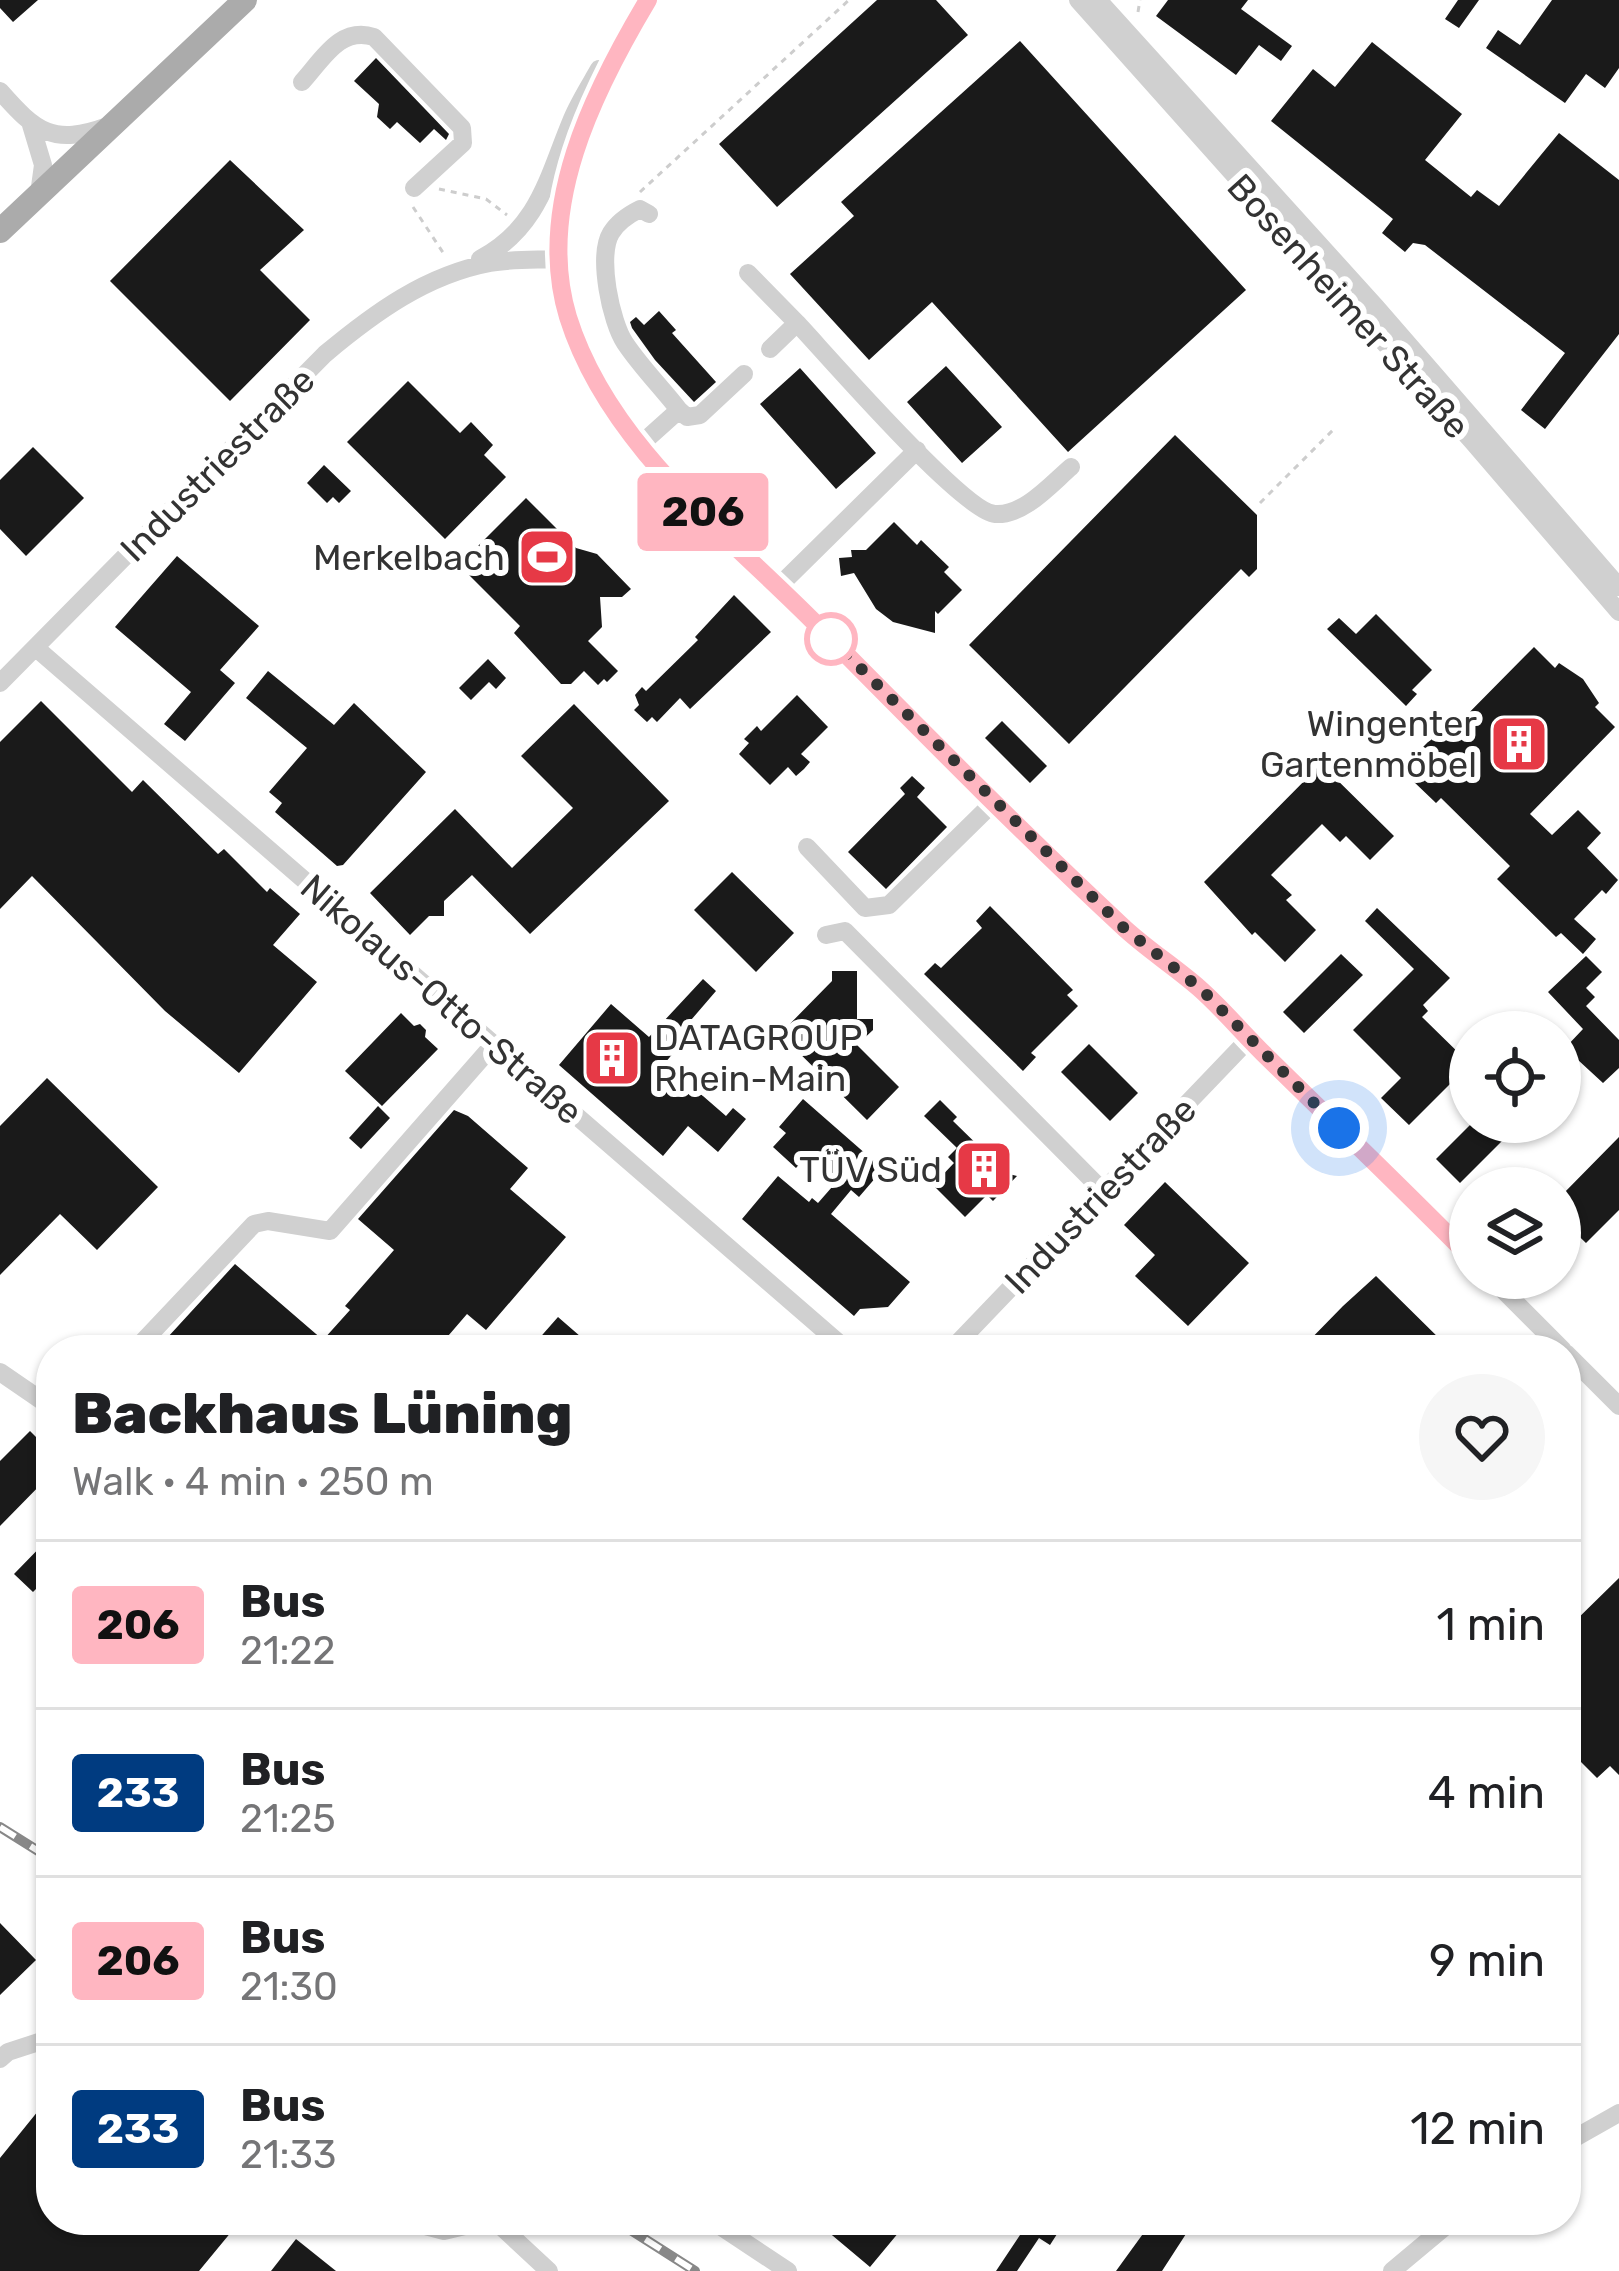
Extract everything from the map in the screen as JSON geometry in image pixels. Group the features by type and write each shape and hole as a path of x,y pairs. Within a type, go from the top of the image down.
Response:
{"main road":[{"path":"0,231 244,0"}],"street":[{"path":"642,0 584,126 567,183 557,260 568,314 596,384 640,445 778,587 1124,928 1201,989 1449,1236"},
{"name":"Bosenheimer Straße","path":"1078,0 1104,8 1376,308 1619,587"},
{"name":"Bosenheimer Straße","path":"1104,8 1619,612"},
{"name":"Industriestraße","path":"0,683 325,354 371,316 506,246 553,172 573,115 615,42 634,23"},
{"path":"302,82 345,35 358,32 374,38 462,128 463,143 414,188"},
{"path":"0,91 32,125 52,134 80,136 113,124"},
{"path":"32,125 44,165 39,194"},
{"path":"649,214 635,210 612,232 607,251 608,292 623,340 687,417 700,415 745,374"},
{"name":"Industriestraße","path":"454,272 494,262 557,260"},
{"path":"748,272 975,505 992,514 1016,511 1071,466"},
{"path":"770,349 797,323"},
{"path":"640,445 680,410"},
{"path":"778,587 917,450"},
{"name":"Nikolaus-Otto-Straße","path":"36,648 831,1335"},
{"path":"808,847 865,908 889,905 994,801"},
{"path":"826,935 844,931 1103,1191"},
{"name":"Industriestraße","path":"965,1335 1249,1040"},
{"path":"149,1335 254,1224 268,1221 330,1231 494,1044"},
{"path":"1512,1299 1547,1335"},
{"path":"1581,1369 1619,1406"},
{"path":"0,1372 36,1396"},
{"path":"0,2060 8,2052 36,2043"},
{"path":"1581,2135 1619,2114"},
{"path":"509,2235 549,2271"},
{"path":"734,2235 788,2271"},
{"path":"1392,2271 1435,2235"}],"path":[{"path":"630,201 849,0"},
{"path":"454,272 414,188 486,199 524,223"},
{"path":"1260,503 1335,428"}],"building":[{"path":"0,0 38,0 13,22 0,8"},
{"path":"877,0 936,0 968,35 777,207 719,144"},
{"path":"1168,0 1248,0 1241,9 1292,46 1281,61 1259,45 1236,75 1156,16"},
{"path":"1458,0 1479,0 1459,28 1445,19"},
{"path":"1552,0 1619,0 1619,68 1605,88 1586,74 1565,103 1486,48 1498,30 1520,45"},
{"path":"1020,41 1246,290 1068,452 932,302 869,360 790,274 854,216 841,202"},
{"path":"1372,42 1462,114 1425,160 1471,197 1477,190 1499,206 1559,133 1619,180 1619,334 1545,429 1521,410 1565,353 1425,245 1413,243 1405,252 1382,233 1393,219 1271,121 1313,69 1335,87"},
{"path":"376,58 449,134 446,140 434,129 420,143 397,122 390,129 377,117 379,104 354,81"},
{"path":"230,160 304,230 260,270 310,320 230,401 110,281"},
{"path":"659,311 676,330 672,333 716,382 694,402 632,328 630,322 636,317 644,325"},
{"path":"946,366 1002,427 962,463 907,402"},
{"path":"800,368 876,453 836,489 760,404"},
{"path":"408,381 460,433 471,422 493,445 484,455 506,477 445,539 347,442"},
{"path":"1175,435 1257,515 1257,569 1249,577 1241,569 1069,744 969,645"},
{"path":"33,447 84,498 26,556 0,529 0,480"},
{"path":"324,465 351,491 339,503 333,497 327,503 307,483"},
{"path":"526,498 576,548 597,554 631,589 622,597 600,597 602,627 588,641 618,671 607,682 604,679 598,685 584,671 571,684 561,684 514,633 520,626 459,565"},
{"path":"894,522 949,567 944,572 962,590 938,614 935,611 935,633 893,622 876,609 854,573 841,576 839,558 852,557 851,550 866,550"},
{"path":"177,556 259,626 220,670 235,683 185,741 164,724 191,692 115,627"},
{"path":"734,595 771,632 690,709 680,698 657,722 652,717 647,722 634,710 639,705 635,695 642,687 646,691 698,640 695,637"},
{"path":"1376,614 1432,670 1412,690 1417,694 1406,706 1327,629 1339,618 1356,634"},
{"name":"Wingenter Gartenmöbel","path":"1534,647 1555,668 1559,663 1583,679 1599,703 1595,707 1615,727 1530,814 1552,835 1578,810 1601,833 1587,848 1618,880 1574,919 1596,939 1583,954 1561,933 1556,937 1497,879 1510,866 1441,798 1436,803 1413,781 1418,776 1413,770 1429,753 1423,747 1442,728 1448,734"},
{"path":"488,659 506,678 496,689 489,682 471,700 459,688"},
{"path":"268,671 334,725 354,703 426,772 343,865 337,866 275,812 282,803 269,792 307,748 246,698"},
{"path":"797,695 828,727 801,754 810,762 804,769 796,776 788,767 770,785 739,754 749,743 744,739 757,726 761,731"},
{"path":"41,701 132,792 143,780 218,854 224,849 267,892 270,888 300,914 273,945 317,982 239,1073 165,1011 32,876 0,909 0,742"},
{"path":"574,704 669,801 530,934 472,875 444,901 444,916 429,916 410,935 370,893 455,809 512,868 573,808 521,756"},
{"path":"1002,721 1047,766 1030,783 985,738"},
{"path":"1321,764 1394,836 1370,860 1346,836 1340,842 1322,824 1271,875 1292,895 1286,900 1316,930 1285,962 1255,932 1252,935 1204,882"},
{"path":"912,776 925,788 917,797 947,827 886,889 848,852 905,794 900,788"},
{"path":"732,872 794,933 756,972 694,910"},
{"path":"990,906 1073,990 1067,995 1078,1006 1031,1053 1036,1057 1023,1071 924,974 935,963 941,968 982,928 976,921"},
{"path":"1377,908 1450,978 1423,1005 1428,1011 1422,1017 1449,1043 1449,1085 1409,1125 1381,1098 1401,1078 1353,1030 1414,969 1365,921"},
{"path":"1341,954 1363,975 1304,1033 1283,1012"},
{"path":"1586,956 1602,972 1586,988 1595,997 1586,1006 1619,1040 1619,1068 1603,1083 1581,1063 1581,1011 1566,1011 1548,992"},
{"path":"832,971 857,971 857,1019 873,1019 873,1030 857,1045 899,1087 867,1120 780,1034 832,981"},
{"path":"703,979 716,991 673,1041 679,1046 665,1063 726,1116 733,1108 746,1119 718,1152 688,1126 663,1156 559,1065 611,1004 649,1037"},
{"path":"401,1013 414,1026 420,1024 438,1049 382,1106 345,1071"},
{"path":"1089,1044 1138,1093 1110,1121 1061,1072"},
{"path":"47,1078 158,1187 97,1250 60,1214 0,1275 0,1126"},
{"path":"803,1099 883,1169 859,1197 851,1190 831,1214 910,1282 888,1307 860,1309 854,1316 742,1219 778,1176 809,1202 812,1198 818,1203 839,1179 809,1153 796,1168 773,1147 786,1133 779,1127"},
{"path":"940,1100 957,1117 953,1121 994,1161 1007,1166 1009,1174 1017,1176 993,1201 987,1195 965,1217 933,1185 954,1163 948,1157 957,1148 924,1116"},
{"path":"378,1106 390,1118 361,1149 349,1138"},
{"path":"454,1110 468,1116 528,1168 510,1189 566,1237 486,1330 467,1314 449,1335 328,1335 350,1310 345,1306 394,1250 358,1219"},
{"path":"1619,1137 1619,1210 1586,1243 1581,1238 1581,1176"},
{"path":"1452,1143 1500,1143 1476,1167 1449,1167 1449,1172 1436,1159"},
{"path":"1165,1182 1249,1263 1188,1326 1135,1276 1155,1255 1124,1225"},
{"path":"235,1264 317,1335 170,1335"},
{"path":"1376,1276 1436,1335 1315,1335"},
{"path":"558,1317 579,1335 542,1335"},
{"path":"30,1431 36,1437 36,1489 0,1526 0,1461"},
{"path":"36,1551 36,1589 33,1592 14,1574"},
{"path":"1619,1578 1619,1775 1610,1766 1597,1778 1581,1762 1581,1615"},
{"path":"0,1923 36,1960 0,1995"},
{"path":"36,2114 36,2235 229,2235 199,2271 0,2271 0,2158"},
{"path":"832,2235 897,2235 870,2267"},
{"path":"1020,2235 1056,2235 1050,2245 1039,2238 1017,2271 996,2271"},
{"path":"1142,2235 1185,2235 1162,2271 1116,2271"},
{"path":"296,2239 336,2271 271,2271"}],"railway":[{"path":"0,1827 36,1850"},
{"path":"639,2235 695,2271"}],"bus line":[{"name":"206","path":"648,0 584,126 559,230 557,260 568,314 596,384 671,481 1124,928 1201,989 1449,1236"}],"place":[{"name":"Merkelbach","path":"547,557"},
{"name":"Wingenter Gartenmöbel","path":"1519,744"},
{"name":"DATAGROUP Rhein-Main","path":"612,1058"},
{"name":"TÜV Süd","path":"984,1169"}],"route":[{"path":"831,639 1124,928 1201,989 1339,1128"}]}
